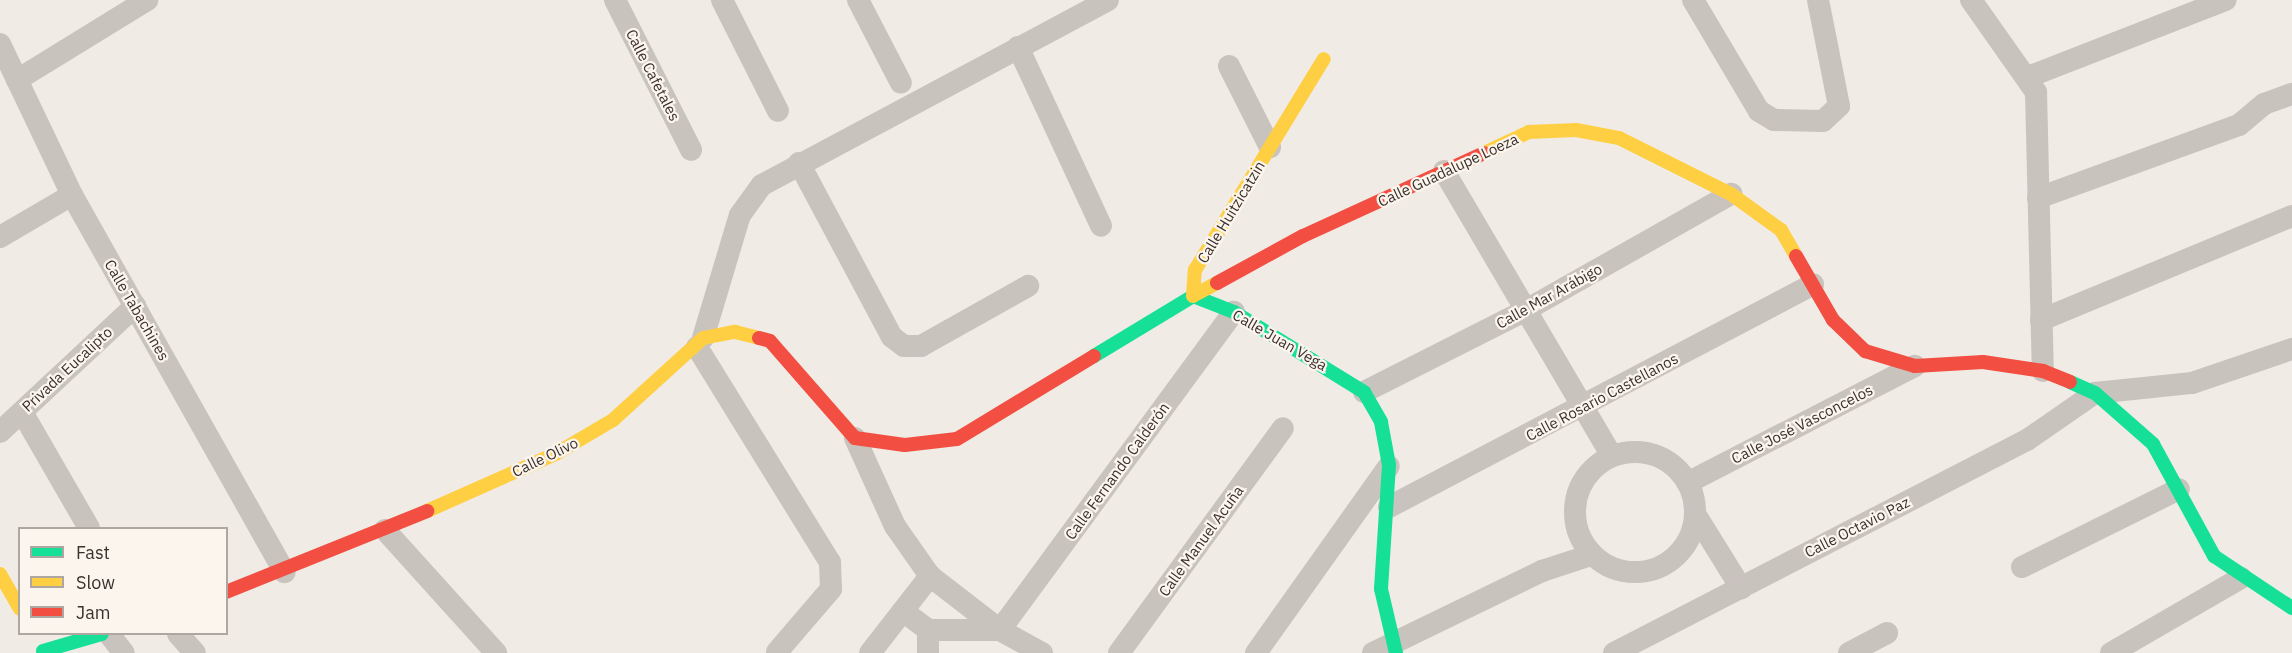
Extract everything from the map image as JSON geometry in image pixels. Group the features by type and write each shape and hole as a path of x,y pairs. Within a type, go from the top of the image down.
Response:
{"street":[{"path":"17,80 147,0"},
{"name":"Calle Cafetales","path":"615,0 691,150"},
{"path":"722,0 778,111"},
{"path":"858,0 902,83"},
{"path":"777,652 831,589 830,562 700,342 749,199 799,163 1108,0"},
{"path":"1693,0 1759,111 1774,120 1823,121 1839,106 1818,0"},
{"path":"1971,0 2028,77 2036,92 2041,143 2038,198 2043,371"},
{"path":"2028,77 2226,0"},
{"path":"1018,47 1101,226"},
{"name":"Calle Tabachines","path":"2,53 72,195 284,572"},
{"path":"1270,147 1324,59"},
{"name":"Calle Huitzicatzin","path":"1193,296 1195,270 1270,147 1229,66"},
{"path":"2038,198 2239,125 2264,104 2292,94"},
{"name":"Calle Guadalupe Loeza","path":"1193,296 1303,236 1529,132 1576,130 1619,138 1731,194 1781,230 1833,320 1865,351 1915,366 1983,362 2043,371 2095,393 2153,444 2180,489 2194,528 2214,556 2241,578 2291,607"},
{"path":"799,163 892,337 904,346 921,346 1028,286"},
{"path":"1444,171 1526,310 1580,409 1611,455"},
{"name":"Calle Mar Arábigo","path":"1364,392 1526,310 1731,194"},
{"path":"0,237 72,195"},
{"path":"2041,320 2292,216"},
{"name":"Calle Rosario Castellanos","path":"1389,507 1580,409 1813,284"},
{"path":"855,438 905,445 957,439 1193,296"},
{"name":"Calle Juan Vega","path":"1193,296 1234,312 1364,392 1381,422 1389,465 1389,507 1381,589 1388,650"},
{"name":"Privada Eucalipto","path":"0,432 135,306"},
{"name":"Calle Fernando Calderón","path":"1000,630 1234,312"},
{"path":"700,342 735,332 770,341 855,438 895,526 930,576 1000,630 1042,653"},
{"name":"Calle Olivo","path":"228,591 284,572 385,530 566,448 614,420 700,342"},
{"path":"2095,393 2192,383 2292,349"},
{"name":"Calle José Vasconcelos","path":"1689,482 1915,366"},
{"name":"Calle Octavio Paz","path":"1614,653 2027,440 2095,393"},
{"path":"22,411 88,527"},
{"name":"Calle Manuel Acuña","path":"1119,653 1283,428"},
{"path":"1697,516 1684,550 1656,571 1621,573 1591,555 1576,531 1575,501 1587,473 1611,455 1640,450 1659,457 1689,482 1697,516 1741,588"},
{"path":"1256,653 1389,465"},
{"path":"2022,567 2180,489"},
{"path":"385,530 495,653"},
{"path":"1542,571 1576,531"},
{"path":"1388,650 1542,571 1591,555"},
{"path":"0,574 18,606"},
{"path":"870,653 930,576"},
{"path":"2111,653 2241,578"},
{"path":"903,611 928,630 1000,630"},
{"path":"928,630 928,653"},
{"path":"1849,653 1887,633"},
{"path":"40,648 94,635"},
{"path":"110,635 124,653"},
{"path":"180,635 195,653"}],"traffic: fast":[{"path":"1094,356 1193,296 1234,312 1364,392 1381,422 1389,465 1381,589 1396,653"},
{"path":"2070,382 2095,393 2153,444 2214,556 2292,608"},
{"path":"43,651 99,635"}],"traffic: slow":[{"path":"1217,283 1193,296 1195,270 1324,59"},
{"path":"1484,153 1529,132 1576,130 1619,138 1731,194 1781,230 1796,256"},
{"path":"427,511 557,453 613,420 703,338 735,332 759,338"},
{"path":"0,574 18,606"}],"traffic: jam":[{"path":"1217,283 1303,236 1484,153"},
{"path":"1796,256 1833,320 1865,351 1915,366 1983,362 2043,371 2070,382"},
{"path":"759,338 770,341 855,438 905,445 957,439 1094,356"},
{"path":"228,591 427,511"}]}
